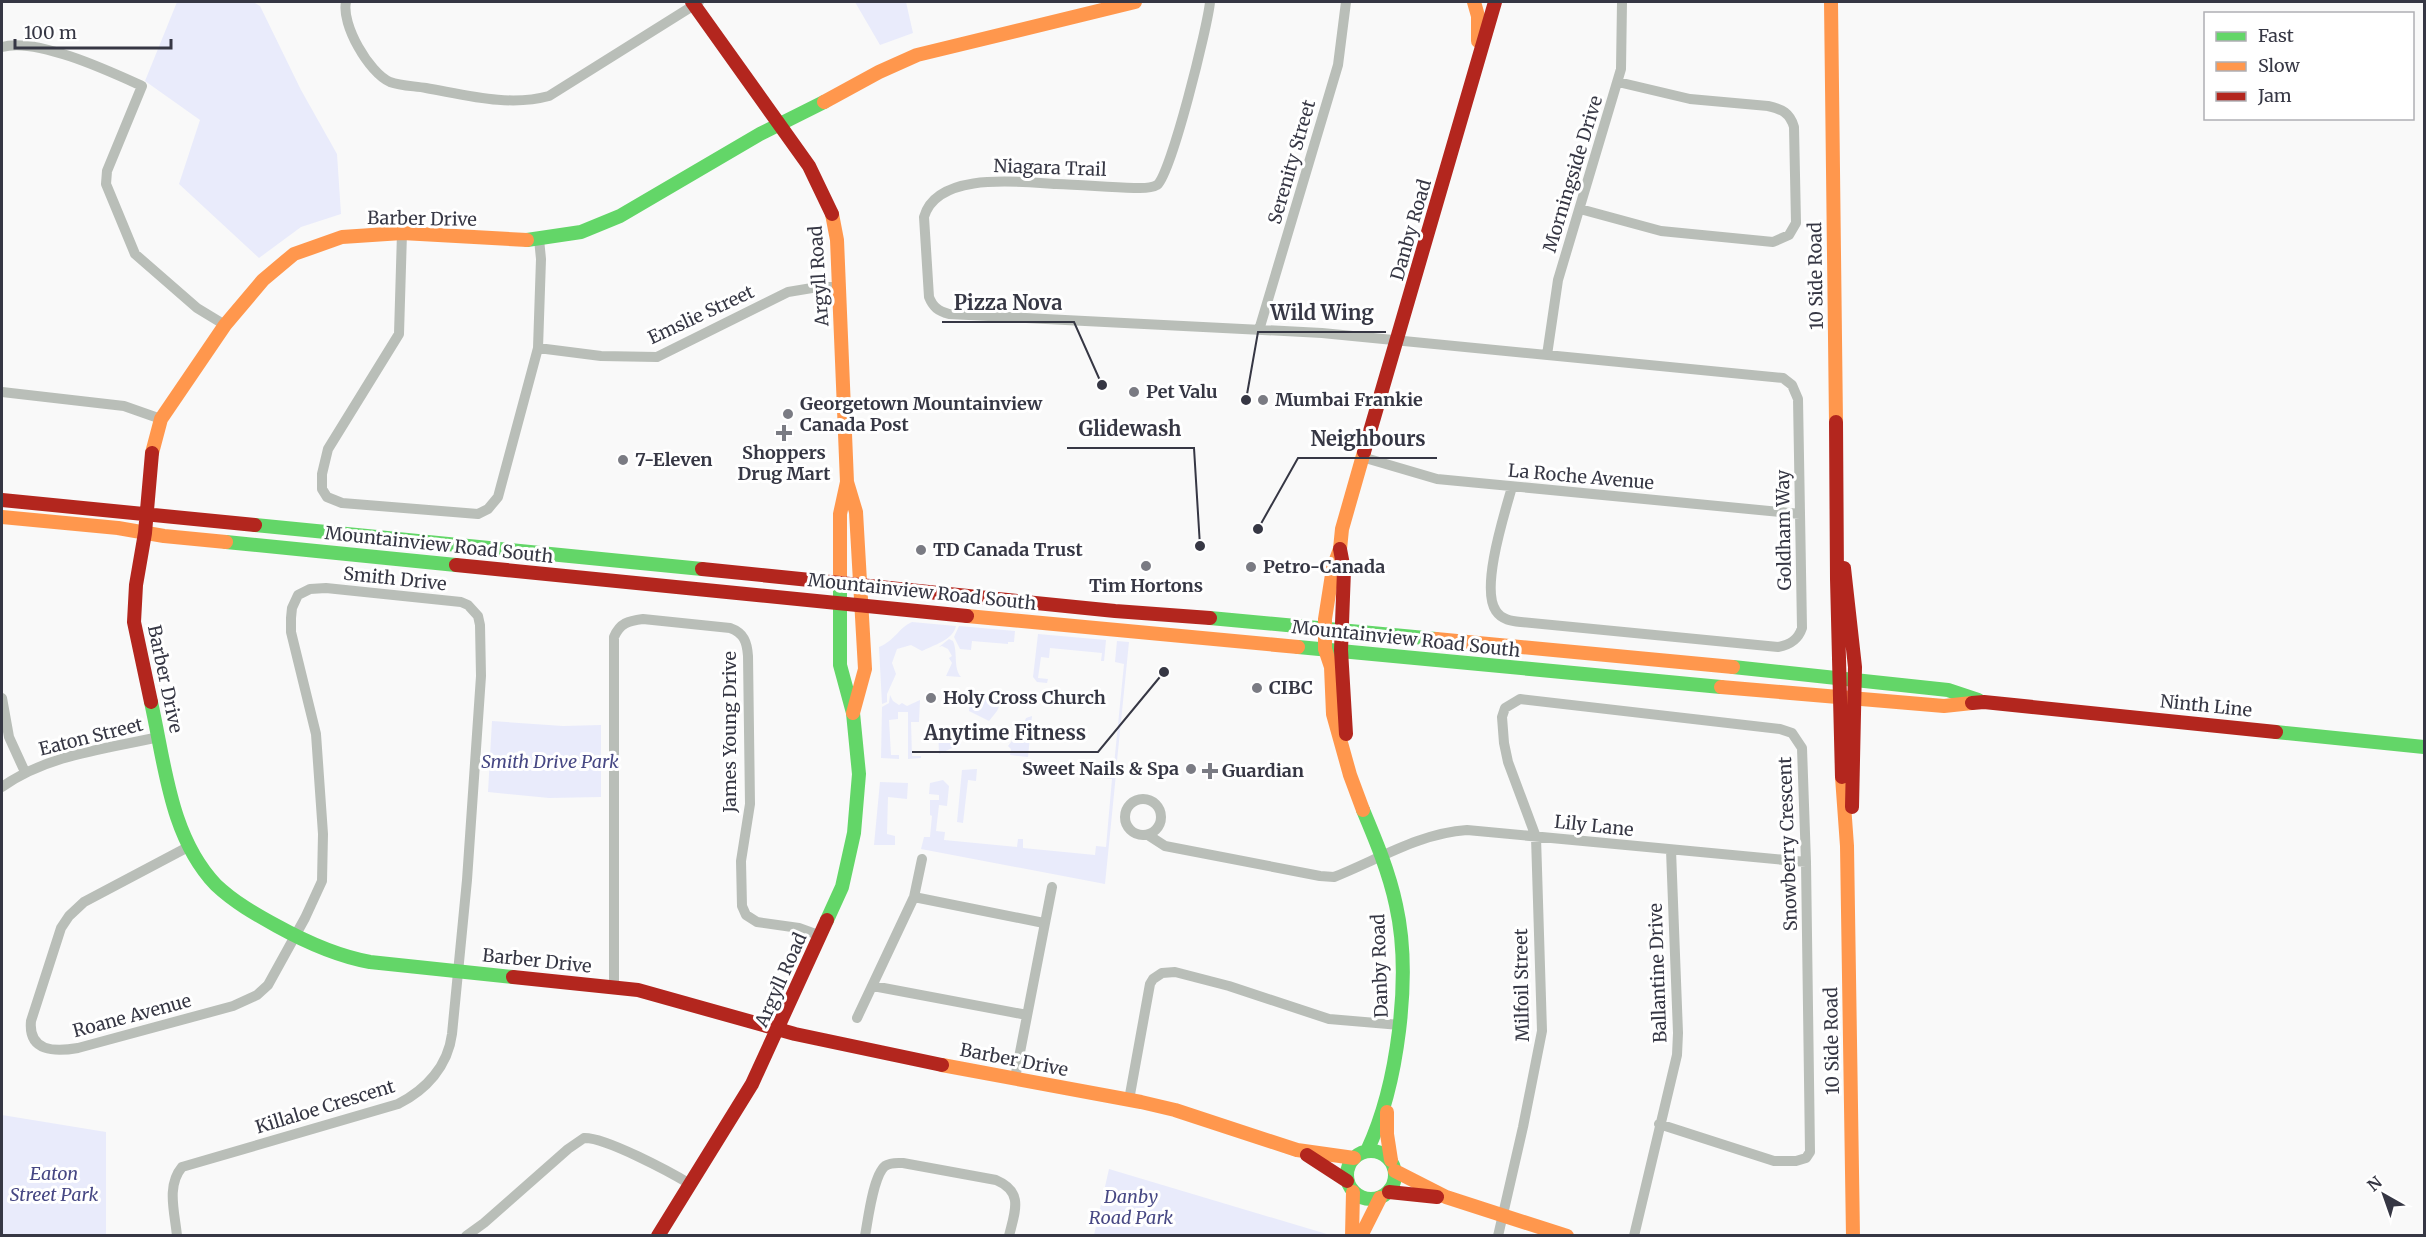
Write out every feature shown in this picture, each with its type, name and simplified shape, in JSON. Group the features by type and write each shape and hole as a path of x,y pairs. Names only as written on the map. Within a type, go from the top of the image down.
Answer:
{"street":[{"path":"346,2 344,9 352,33 369,66 389,82 492,100 537,99 549,96 695,2"},
{"name":"Argyll Road","path":"658,1236 742,1104 821,936 842,887 854,833 859,774 853,713 840,665 840,514 847,482 840,287 833,217 816,178 695,2"},
{"name":"Barber Drive","path":"1135,2 917,55 879,72 760,134 613,219 581,231 539,239 402,233 342,237 294,254 263,280 225,325 161,419 150,461 145,533 139,557 134,622 138,648 174,811 188,847 204,871 228,896 250,911 324,950 354,960 614,987 659,994 778,1029 865,1050 1174,1110 1297,1150 1360,1155"},
{"name":"Niagara Trail","path":"1210,2 1195,73 1167,169 1157,185 1148,188 1134,188 998,181 975,183 947,192 934,200 927,208 924,217 929,297 937,309 949,314 1322,333 1397,340"},
{"name":"Serenity Street","path":"1259,330 1338,65 1346,2"},
{"name":"Danby Road","path":"1474,2 1478,16 1478,59"},
{"name":"Danby Road","path":"1360,1155 1376,1132 1388,1091 1400,1025 1399,927 1394,893 1383,857 1350,775 1333,714 1331,667 1325,649 1325,628 1333,568 1340,549 1342,529 1495,2"},
{"name":"Morningside Drive","path":"1547,355 1558,280 1618,82 1623,54 1622,2"},
{"name":"10 Side Road","path":"1831,2 1837,579 1843,814 1847,846 1852,1236"},
{"path":"2,47 38,46 142,86 106,171 106,184 135,254 197,308 225,325"},
{"path":"1580,209 1661,231 1773,242 1789,234 1796,223 1794,128 1788,113 1768,106 1690,99 1618,82"},
{"path":"402,233 399,334 328,449 322,474 322,489 327,497 342,503 478,514 488,509 498,497 538,348 541,259 539,239"},
{"name":"Emslie Street","path":"538,348 601,356 657,357 788,292 818,287 840,287"},
{"name":"Goldham Way","path":"1397,340 1776,377 1788,381 1795,389 1798,399 1802,628 1794,642 1778,647 1521,622 1502,617 1492,604 1492,571 1512,487"},
{"path":"2,393 124,406 161,419"},
{"name":"La Roche Avenue","path":"1362,457 1437,479 1800,514"},
{"name":"Argyll Road","path":"847,482 856,512 865,669 853,713"},
{"name":"Mountainview Road South","path":"2,500 1115,611 1325,628 1840,677"},
{"name":"Mountainview Road South","path":"2,517 860,605 1840,698"},
{"name":"Danby Road","path":"1340,549 1344,570 1341,650 1350,775"},
{"name":"10 Side Road","path":"1838,550 1846,577 1855,679 1852,814 1847,846"},
{"name":"Smith Drive","path":"296,936 322,881 323,834 316,734 291,632 291,618 295,602 298,596 310,589 326,588 461,602 468,605 478,616 481,676 467,880 458,972"},
{"name":"James Young Drive","path":"614,987 614,637 621,625 631,620 643,619 730,628 742,634 747,644 748,656 750,804 741,861 742,906 746,915 757,922 800,928 821,936"},
{"name":"Ninth Line","path":"1840,677 1948,690 1984,702"},
{"path":"2,698 9,737 25,772"},
{"name":"Ninth Line","path":"1840,698 1944,706 1984,702 2424,747"},
{"name":"Snowberry Crescent","path":"1536,837 1508,762 1501,726 1505,708 1520,699 1780,729 1792,733 1802,748 1810,1152 1806,1158 1774,1161 1659,1124"},
{"name":"Eaton Street","path":"2,788 25,772 69,757 159,737"},
{"name":"Lily Lane","path":"1148,835 1165,846 1320,876 1334,876 1424,839 1456,831 1482,831 1806,862"},
{"name":"Milfoil Street","path":"1498,1236 1542,1031 1536,837"},
{"name":"Roane Avenue","path":"188,847 84,902 69,916 61,928 30,1021 31,1035 39,1045 60,1051 78,1048 247,1001 268,985 296,936"},
{"name":"Ballantine Drive","path":"1634,1236 1677,1055 1671,850"},
{"path":"857,1018 914,897 922,859"},
{"path":"1015,1078 1052,887"},
{"path":"914,897 1044,923"},
{"name":"Killaloe Crescent","path":"177,1236 172,1185 175,1175 182,1167 399,1104 435,1076 448,1056 451,1044 458,972"},
{"path":"1129,1100 1150,984 1162,973 1175,972 1229,986 1329,1019 1400,1025"},
{"path":"873,986 1027,1015"},
{"name":"Danby Road","path":"1388,1091 1387,1134 1393,1166"},
{"path":"466,1236 484,1223 578,1140 584,1138 599,1140 690,1184"},
{"name":"Barber Drive","path":"1297,1150 1350,1186"},
{"path":"1352,1236 1348,1166 1360,1155 1377,1151 1393,1166 1446,1197 1567,1236"},
{"path":"865,1236 878,1178 886,1166 892,1163 996,1180 1007,1185 1015,1195 1016,1206 1010,1236"},
{"path":"1361,1236 1366,1221 1394,1185 1393,1166"},
{"path":"1350,1186 1368,1199 1384,1195 1446,1197"}],"green space":[{"path":"177,2 253,2 260,6 301,90 337,154 341,214 301,227 259,258 179,184 200,120 145,81"},
{"path":"855,2 906,2 913,33 880,45"},
{"path":"912,622 956,626 947,638 922,651 911,645 897,649 892,663 896,674 887,694 887,702 882,704 879,647"},
{"path":"959,626 1015,631 1014,642 1008,642 1008,644 972,641 971,650 960,649 954,637"},
{"path":"1038,634 1106,640 1104,661 1101,661 1102,653 1050,648 1049,658 1041,657 1038,678 1048,679 1047,683 1037,682 1033,677"},
{"path":"949,639 953,641 957,669 961,677 946,676 952,663 949,658 952,656 948,649 939,647"},
{"path":"1117,641 1129,642 1116,771 1105,770 1105,765 1114,765 1124,664 1115,662"},
{"path":"981,692 1005,693 997,711 989,721 969,711 970,698 980,698"},
{"path":"890,695 899,705 902,703 907,706 920,700 919,722 911,722 912,756 921,756 921,758 908,759 908,712 898,712 898,719 889,720 891,755 899,755 899,759 881,758 882,707 889,703"},
{"path":"1032,716 1028,757 1010,755 1011,749 1008,746 1023,726 1026,718"},
{"name":"Smith Drive Park","path":"492,721 563,726 601,725 601,797 549,798 488,792"},
{"path":"938,726 953,726 961,744 939,754"},
{"path":"977,769 976,781 968,780 963,823 957,822 962,770"},
{"path":"1105,773 1116,774 1105,884 921,849 924,837 930,837 932,816 930,815 930,800 939,800 939,795 929,794 930,783 943,780 949,786 947,806 939,805 936,831 945,832 944,840 1017,847 1018,839 1023,839 1023,848 1095,855 1096,846 1106,847 1112,779 1104,778"},
{"path":"880,782 908,783 907,799 888,797 887,834 895,836 895,845 874,845"},
{"name":"Eaton Street Park","path":"2,1115 106,1132 106,1235 2,1235"},
{"name":"Danby Road Park","path":"1109,1169 1330,1235 1094,1235"}],"traffic: fast":[{"path":"527,240 581,232 620,216 760,134 824,102"},
{"path":"255,525 702,569"},
{"path":"226,542 456,565"},
{"path":"827,920 842,887 854,833 859,774 853,713 840,665 840,576"},
{"path":"1210,618 1436,639"},
{"path":"1298,647 1721,687"},
{"path":"1733,667 1948,690 1978,700"},
{"path":"151,702 172,799 188,845 216,885 230,897 288,932 346,956 370,962 513,977"},
{"path":"2276,732 2424,747"},
{"path":"1363,810 1382,857 1393,893 1401,933 1403,964 1402,997 1394,1063 1387,1095 1367,1151"},
{"path":"1366,1151 1376,1151 1391,1161 1395,1175 1394,1184 1385,1195 1376,1199 1366,1199 1351,1189 1347,1180 1347,1170 1357,1155 1366,1151"}],"traffic: slow":[{"path":"824,102 879,72 917,55 1135,2"},
{"path":"1474,2 1478,16 1478,41"},
{"path":"1831,2 1836,422"},
{"path":"832,214 837,240 847,482 840,514 840,576"},
{"path":"152,453 161,419 225,325 263,280 294,254 342,237 402,233 527,240"},
{"path":"1363,810 1350,775 1333,714 1331,667 1325,649 1325,619 1342,529 1364,452"},
{"path":"847,482 856,512 865,669 853,713"},
{"path":"2,517 118,528 164,536 226,542"},
{"path":"967,616 1298,647"},
{"path":"1436,639 1733,667"},
{"path":"1721,687 1944,706 1972,703"},
{"path":"1842,777 1847,846 1853,1236"},
{"path":"942,1065 1141,1102 1175,1110 1297,1150 1354,1158"},
{"path":"1387,1112 1387,1134 1391,1160"},
{"path":"1395,1171 1446,1197 1567,1236"},
{"path":"1352,1236 1353,1192"},
{"path":"1361,1236 1380,1198"}],"traffic: jam":[{"path":"692,2 809,166 832,214"},
{"path":"1364,452 1495,2"},
{"path":"1836,422 1842,777"},
{"path":"151,702 134,622 136,585 145,533 152,453"},
{"path":"2,500 255,525"},
{"path":"1340,549 1344,570 1341,650 1346,734"},
{"path":"456,565 967,616"},
{"path":"1844,568 1855,667 1852,807"},
{"path":"702,569 1115,611 1210,618"},
{"path":"1972,703 1984,702 2276,732"},
{"path":"658,1236 752,1084 827,920"},
{"path":"513,977 638,990 795,1034 942,1065"},
{"path":"1307,1155 1347,1181"},
{"path":"1389,1192 1437,1197"}],"place":[{"name":"Pizza Nova","path":"1102,385"},
{"name":"Pet Valu","path":"1134,392"},
{"name":"Wild Wing","path":"1246,400"},
{"name":"Mumbai Frankie","path":"1263,400"},
{"name":"Georgetown Mountainview Canada Post","path":"788,414"},
{"name":"Shoppers Drug Mart","path":"784,433"},
{"name":"7-Eleven","path":"623,460"},
{"name":"Neighbours","path":"1258,529"},
{"name":"Glidewash","path":"1200,546"},
{"name":"TD Canada Trust","path":"921,550"},
{"name":"Tim Hortons","path":"1146,566"},
{"name":"Petro-Canada","path":"1251,567"},
{"name":"Anytime Fitness","path":"1164,672"},
{"name":"CIBC","path":"1257,688"},
{"name":"Holy Cross Church","path":"931,698"},
{"name":"Sweet Nails & Spa","path":"1191,769"},
{"name":"Guardian","path":"1210,771"}]}
